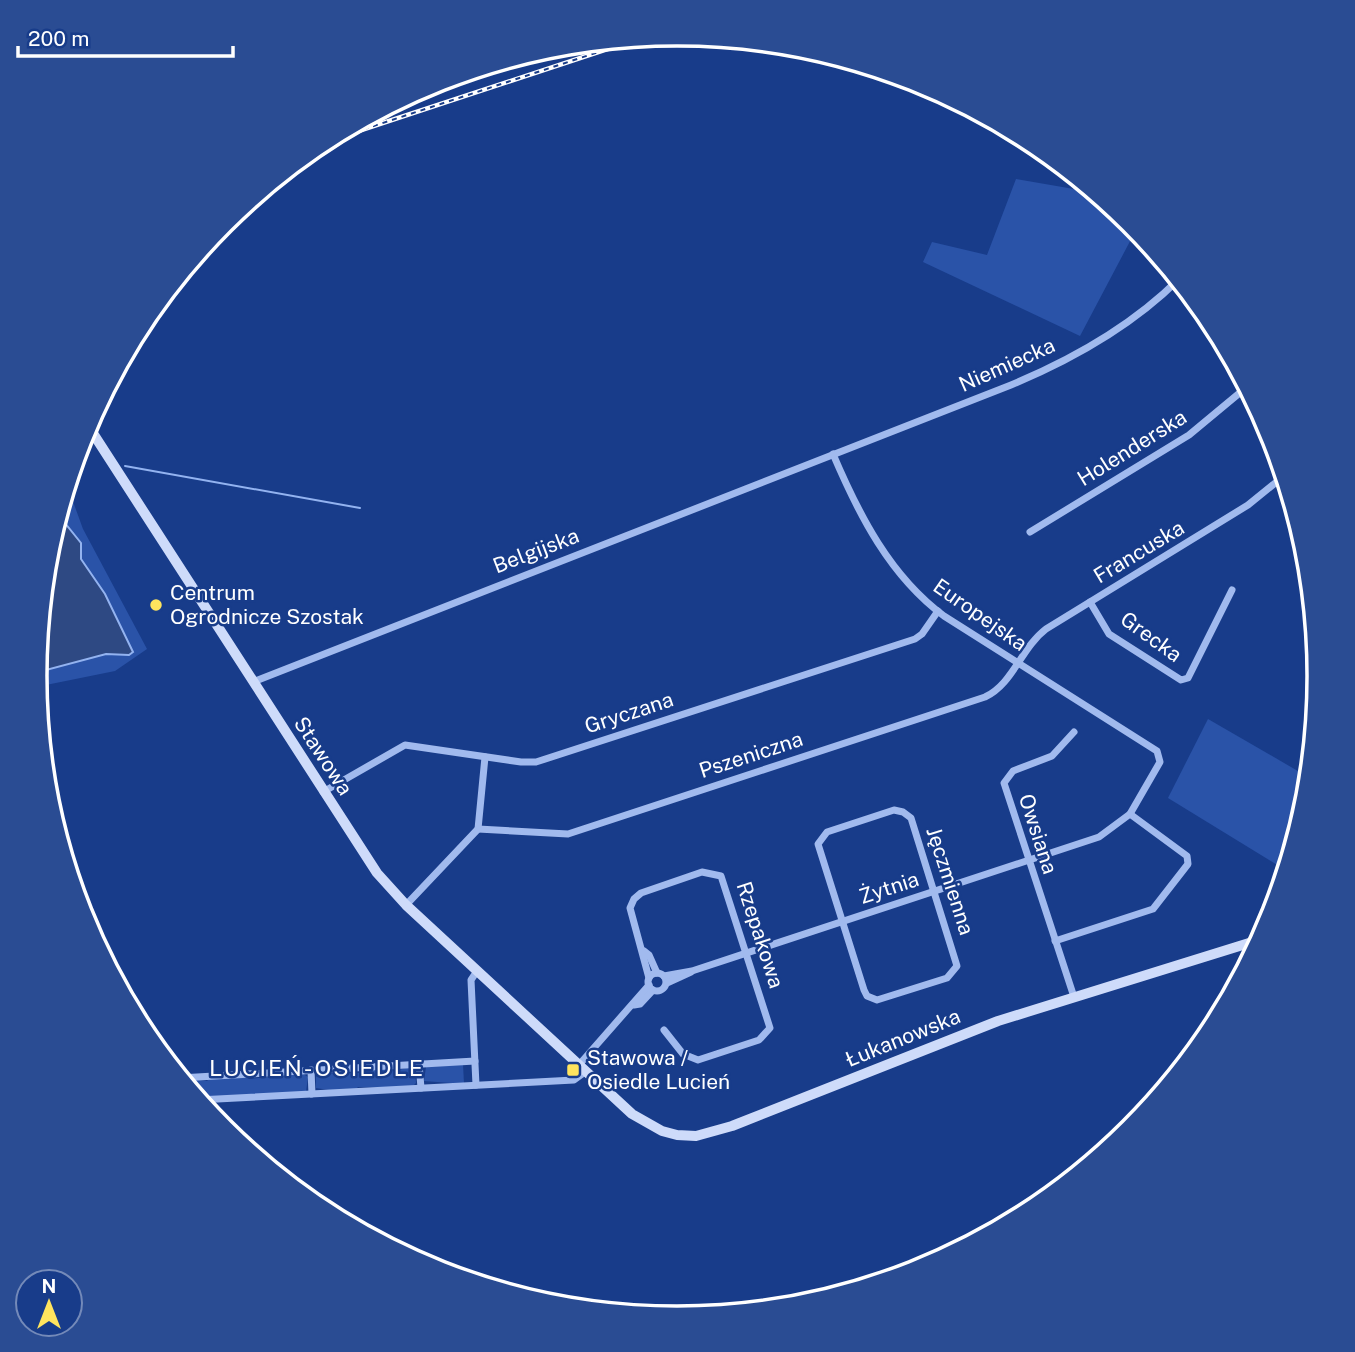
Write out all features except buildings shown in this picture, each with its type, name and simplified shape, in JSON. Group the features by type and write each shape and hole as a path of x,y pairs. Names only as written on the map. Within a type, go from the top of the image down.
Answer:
{"street":[{"name":"Niemiecka","path":"833,454 1038,374 1140,313 1172,285"},
{"name":"Holenderska","path":"1030,532 1189,435 1240,392"},
{"name":"Stawowa","path":"95,436 367,860 406,905 582,1069"},
{"name":"Europejska","path":"833,454 867,528 902,575 938,611 1159,754"},
{"name":"Belgijska","path":"253,682 833,454"},
{"name":"Francuska","path":"1016,662 1040,634 1248,505 1277,481"},
{"name":"Grecka","path":"1090,602 1109,634 1181,680 1188,678 1232,590"},
{"name":"Gryczana","path":"323,792 401,746 536,762 915,639 926,630 938,611"},
{"name":"Pszeniczna","path":"478,829 568,834 985,697 1001,688 1016,662"},
{"name":"Owsiana","path":"1074,732 1052,756 1013,771 1006,779 1005,790 1074,997"},
{"name":"Żytnia","path":"663,977 692,971 1099,837 1130,814 1160,762 1159,754"},
{"path":"406,905 478,829 485,757"},
{"name":"Jęczmienna","path":"894,810 906,813 911,818 935,892 957,960 956,970 947,978 882,999 871,998 864,990 818,851 819,839 827,832 894,810"},
{"path":"1055,941 1153,909 1186,867 1187,856 1130,814"},
{"name":"Rzepakowa","path":"663,977 644,951 630,908 634,899 641,893 707,872 717,873 724,879 770,1028 764,1037 698,1060 683,1054 664,1030"},
{"name":"Łukanowska","path":"582,1069 646,1123 670,1133 696,1136 732,1126 991,1024 1248,943"},
{"name":"Rzepakowa","path":"644,951 642,957 650,984"},
{"path":"476,1085 471,980 477,971"},
{"path":"650,984 662,990 663,977"},
{"path":"210,1099 574,1080 634,1005 635,999 650,984 663,977"},
{"path":"191,1077 475,1061"},
{"path":"419,1064 421,1088"},
{"path":"311,1070 312,1094"}],"shaded area":[{"path":"1016,179 1078,190 1131,239 1080,336 923,262 932,242 987,255"},
{"path":"72,499 83,529 147,649 115,671 47,685 47,670 106,654 129,655 133,651 105,594 81,559 81,543 66,523"},
{"path":"66,524 81,543 81,559 105,594 133,652 129,655 106,654 47,670 52,594"},
{"path":"1208,719 1301,773 1279,866 1168,798"},
{"path":"463,1064 464,1084 424,1081 426,1067"},
{"path":"410,1067 415,1071 416,1083 412,1087 358,1087 355,1090 335,1091 316,1088 316,1077 320,1072 362,1073 364,1070 391,1068 394,1071"},
{"path":"302,1073 308,1077 306,1092 208,1097 192,1079 207,1081 210,1078 245,1076 249,1079"}],"waterway":[{"path":"125,466 360,508"}],"railway":[{"path":"363,130 604,50"}],"place":[{"name":"Centrum Ogrodnicze Szostak","path":"156,605"},
{"name":"Stawowa / Osiedle Lucień","path":"573,1070"}],"district":[{"name":"LUCIEŃ-OSIEDLE","path":"317,1068"}]}
